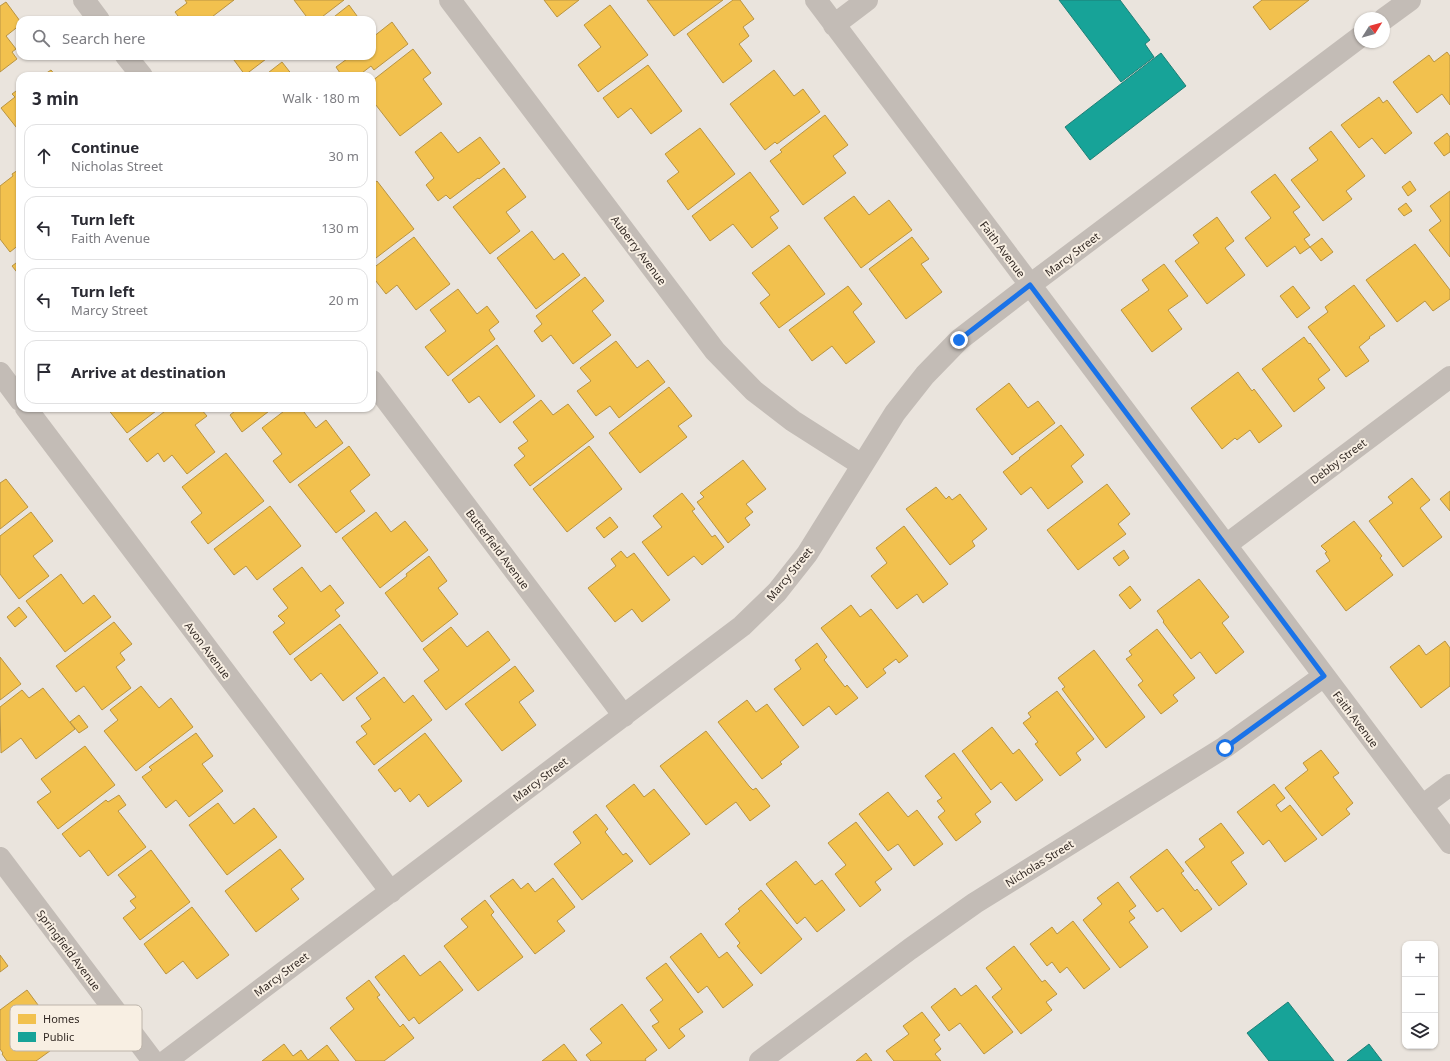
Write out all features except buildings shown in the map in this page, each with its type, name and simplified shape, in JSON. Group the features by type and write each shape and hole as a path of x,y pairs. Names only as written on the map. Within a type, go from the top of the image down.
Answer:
{"street":[{"path":"84,0 96,16"},
{"name":"Auberry Avenue","path":"450,0 716,351 754,391 793,421 862,465"},
{"name":"Faith Avenue","path":"816,0 1450,843"},
{"path":"834,25 867,0"},
{"path":"1390,15 1410,0"},
{"name":"Marcy Street","path":"166,1061 742,626 777,592 807,554 895,413 925,375 959,340 1354,42"},
{"path":"129,60 139,72"},
{"path":"0,374 16,395"},
{"name":"Debby Street","path":"1226,546 1450,377"},
{"name":"Butterfield Avenue","path":"376,387 624,716"},
{"name":"Avon Avenue","path":"29,412 391,892"},
{"name":"Nicholas Street","path":"760,1061 910,949 975,903 1225,748 1324,676"},
{"path":"1422,806 1450,785"},
{"name":"Springfield Avenue","path":"0,858 111,1005"},
{"name":"Springfield Avenue","path":"142,1046 153,1061"}],"route":[{"path":"959,340 1030,285 1324,676 1225,748"}]}
